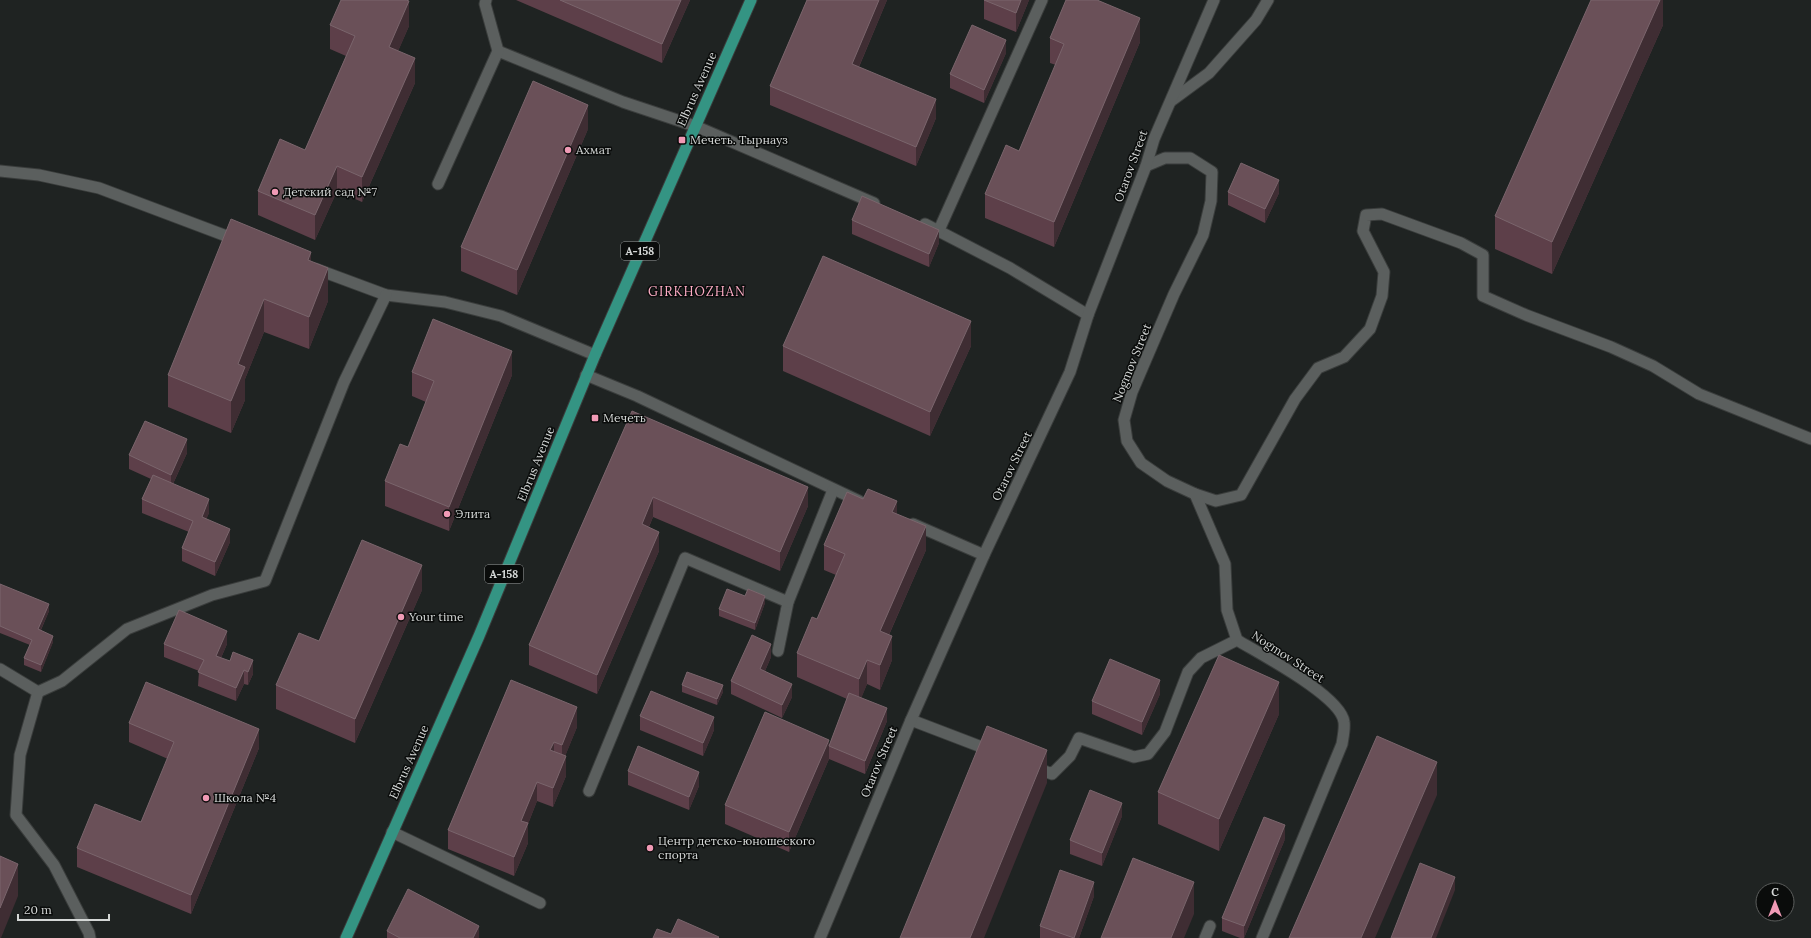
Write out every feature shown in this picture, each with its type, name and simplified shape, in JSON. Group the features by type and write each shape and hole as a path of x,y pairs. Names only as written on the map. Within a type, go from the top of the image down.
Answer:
{"main road":[{"name":"Elbrus Avenue","path":"346,938 479,636 594,355 751,0"}],"street":[{"path":"438,184 498,52 485,4 486,0"},
{"path":"939,230 1042,0"},
{"name":"Otarov Street","path":"820,938 911,720 984,554 1070,372 1088,315 1146,166 1154,139 1214,0"},
{"path":"1171,101 1209,73 1256,20 1268,0"},
{"path":"498,52 623,102 695,126 882,206"},
{"name":"Nogmov Street","path":"1146,166 1165,158 1190,158 1212,172 1211,201 1203,235 1174,294 1132,392 1124,420 1127,441 1141,463 1167,481 1195,494 1225,564 1227,610 1237,640 1308,683 1333,702 1344,722 1342,744 1262,938"},
{"path":"0,171 39,175 99,188 247,244"},
{"path":"1195,494 1216,501 1241,496 1295,399 1318,368 1344,357 1370,330 1382,296 1384,272 1364,231 1366,215 1382,214 1461,243 1483,255 1483,296 1526,315 1611,347 1653,366 1699,394 1811,439"},
{"path":"918,221 939,230 1010,268 1088,315"},
{"path":"304,264 386,295 445,302 501,316 594,355"},
{"path":"90,938 89,933 54,865 16,815 20,755 38,692 62,681 126,629 212,595 265,581 344,382 386,295"},
{"path":"586,375 637,396 833,490 869,505"},
{"path":"778,651 788,602 833,490"},
{"path":"905,521 984,554"},
{"path":"589,791 685,558 788,602"},
{"path":"1022,763 1052,774 1070,756 1079,738 1134,757 1148,754 1165,732 1188,672 1201,658 1237,640"},
{"path":"0,669 38,692"},
{"path":"911,720 1000,754"},
{"path":"392,832 540,903"},
{"path":"1205,938 1210,926"}],"building":[{"path":"341,0 409,1 389,47 415,58 362,177 337,166 315,215 258,191 280,139 305,150 355,36 330,25"},
{"path":"560,0 681,0 662,44"},
{"path":"807,0 879,0 852,64 936,99 916,147 770,86"},
{"path":"984,0 1021,0 1016,13"},
{"path":"1066,0 1097,0 1140,18 1054,222 985,194 1006,145 1019,151 1064,44 1050,38"},
{"path":"1591,0 1660,0 1552,242 1495,216"},
{"path":"972,25 1006,40 984,90 950,74"},
{"path":"533,81 588,105 517,270 461,247"},
{"path":"1241,163 1279,180 1265,209 1228,192"},
{"path":"862,196 939,230 929,254 852,220"},
{"path":"231,219 311,252 308,260 328,268 309,317 264,299 238,364 245,367 231,401 168,375"},
{"path":"823,256 971,321 930,412 783,346"},
{"path":"433,319 512,351 449,507 385,481 400,444 408,447 434,381 412,372"},
{"path":"632,411 808,487 780,552 653,497 642,524 659,532 597,675 529,645"},
{"path":"145,421 187,439 171,475 129,455"},
{"path":"153,475 209,499 202,517 230,529 215,562 182,548 193,521 142,499"},
{"path":"868,489 897,501 892,512 926,526 880,631 892,636 880,665 867,660 859,679 797,653 812,617 817,619 845,554 824,545 847,492 863,499"},
{"path":"362,540 422,565 355,719 276,685 299,633 319,641"},
{"path":"0,584 49,604 38,629 53,636 41,665 24,658 32,640 0,626"},
{"path":"727,589 745,596 748,589 765,596 755,623 719,609"},
{"path":"179,610 227,631 216,656 230,661 233,652 253,660 248,672 244,670 236,688 198,672 204,660 164,644"},
{"path":"752,635 771,644 760,669 792,684 782,705 731,681"},
{"path":"1219,655 1279,682 1219,819 1158,792"},
{"path":"1110,659 1160,680 1142,722 1092,701"},
{"path":"687,672 723,685 717,699 682,685"},
{"path":"511,680 577,707 562,745 554,742 550,750 566,756 553,788 537,782 521,821 528,823 514,857 448,830"},
{"path":"146,682 259,729 191,895 77,848 95,804 141,822 174,742 129,723"},
{"path":"651,691 714,717 703,743 640,716"},
{"path":"849,693 887,708 865,761 829,746"},
{"path":"765,712 829,740 789,832 725,805"},
{"path":"987,726 1047,750 970,938 900,938"},
{"path":"1377,736 1437,762 1361,938 1289,938"},
{"path":"638,746 699,772 689,797 628,771"},
{"path":"1090,790 1122,803 1102,853 1070,840"},
{"path":"1264,817 1285,825 1244,926 1222,918"},
{"path":"0,856 18,864 0,908"},
{"path":"1133,858 1194,882 1171,938 1101,938"},
{"path":"1420,863 1455,877 1431,938 1391,938"},
{"path":"1060,870 1094,882 1074,938 1040,926"},
{"path":"408,889 479,926 473,938 400,938 387,931"},
{"path":"678,919 719,937 653,938 657,929 671,934"}],"place":[{"name":"Мечеть. Тырнауз","path":"682,140"},
{"name":"Ахмат","path":"568,150"},
{"name":"Детский сад №7","path":"275,192"},
{"name":"Мечеть","path":"595,418"},
{"name":"Элита","path":"447,514"},
{"name":"Your time","path":"401,617"},
{"name":"Школа №4","path":"206,798"},
{"name":"Центр детско-юношеского спорта","path":"650,848"}],"district":[{"name":"GIRKHOZHAN","path":"697,291"}]}
